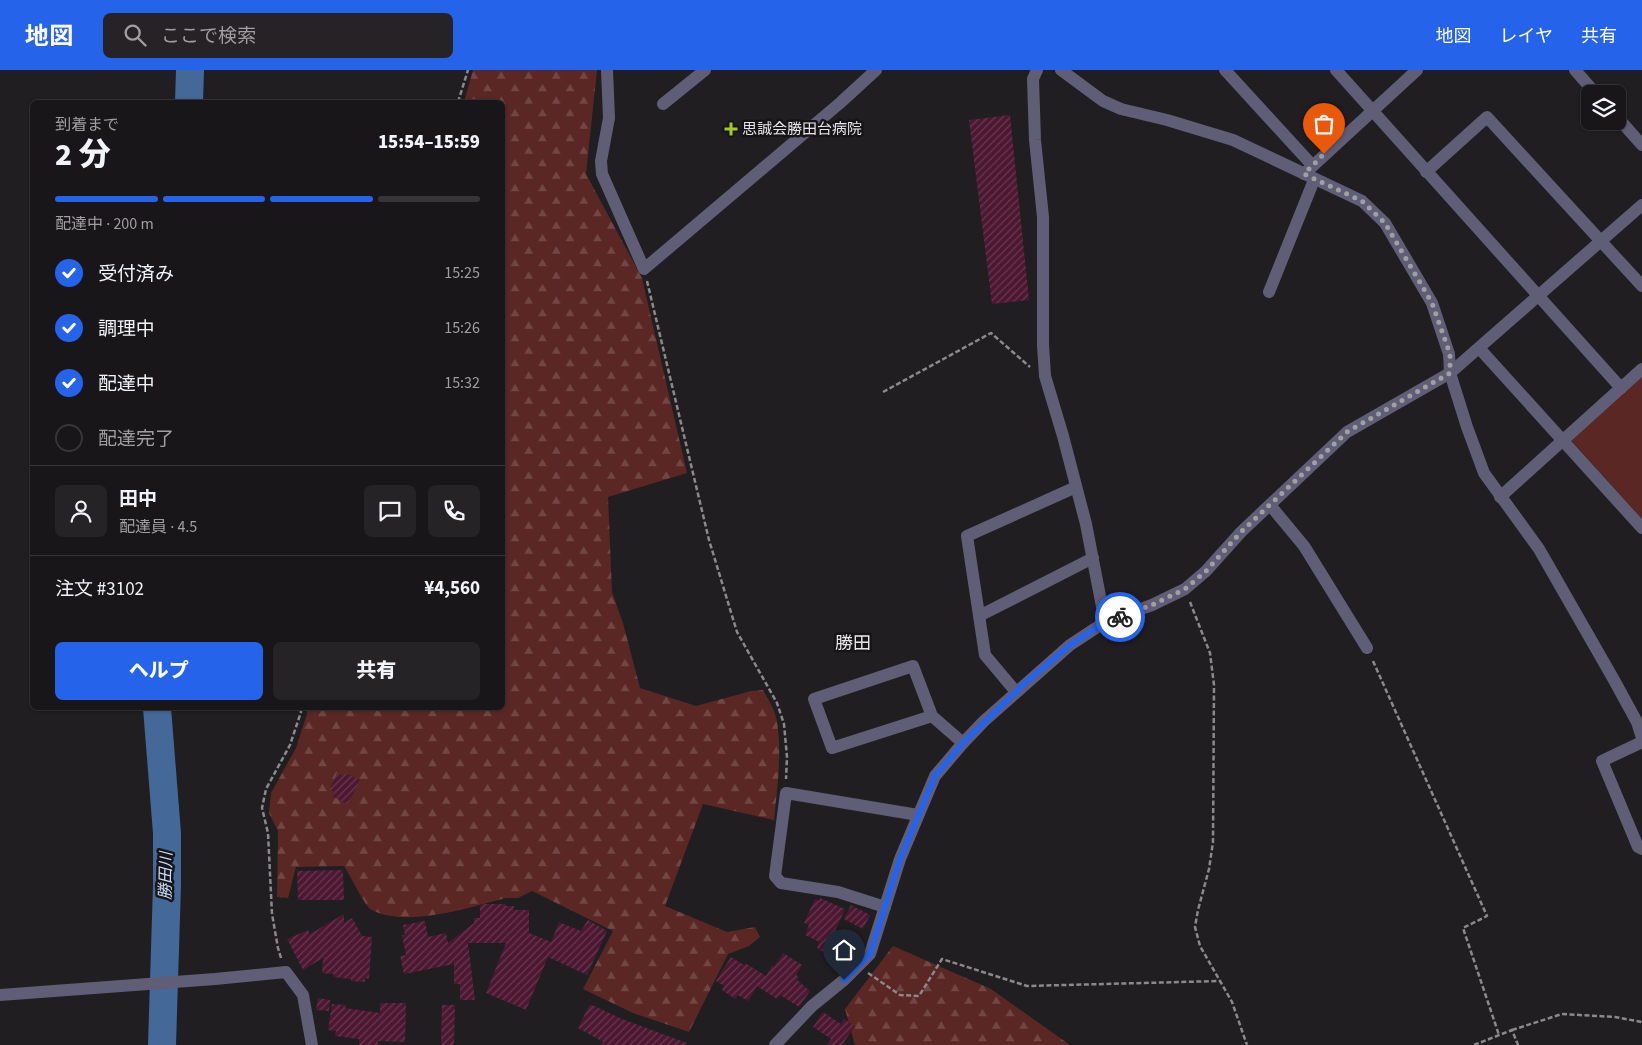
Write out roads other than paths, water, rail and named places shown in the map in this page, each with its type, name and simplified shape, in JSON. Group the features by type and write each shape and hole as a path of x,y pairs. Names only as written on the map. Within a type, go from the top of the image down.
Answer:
{"street":[{"path":"608,70 609,118 601,161 602,174 644,269 840,103 876,70"},
{"path":"663,104 706,70"},
{"path":"1037,70 1033,79 1034,140 1043,217 1043,345 1045,376 1086,524 1105,622"},
{"path":"1061,70 1103,101 1121,109 1167,120 1233,140 1310,173 1362,201 1385,223 1432,303 1450,354 1450,373 1466,427 1484,473 1539,549 1637,722 1642,738"},
{"path":"1225,70 1310,173"},
{"path":"1336,70 1621,388"},
{"path":"1269,292 1310,173 1372,111 1417,70"},
{"path":"1575,70 1588,85"},
{"path":"1426,172 1487,117 1642,286"},
{"path":"1626,127 1642,145"},
{"path":"775,1045 812,1006 859,967 870,954 900,859 935,776 963,743 1016,692 1070,645 1105,622 1152,605 1185,589 1206,571 1241,532 1347,432 1450,373 1642,205"},
{"path":"1479,348 1642,528"},
{"path":"1500,497 1642,369"},
{"path":"1016,692 985,655 967,536 1076,487"},
{"path":"1270,505 1304,546 1367,648"},
{"path":"979,616 1093,558"},
{"path":"932,716 832,748 814,698 913,666 932,716 963,743"},
{"path":"1642,742 1602,761 1638,847 1642,849"},
{"path":"885,907 838,892 781,883 775,876 786,793 918,815"},
{"path":"0,995 286,972 303,995 312,1045"}],"waterway":[{"name":"勝田川","path":"189,100 190,70"},
{"name":"勝田川","path":"157,710 167,833 162,1045"}],"place":[{"name":"思誠会勝田台病院","path":"731,129"}],"district":[{"name":"勝田","path":"853,643"}]}
